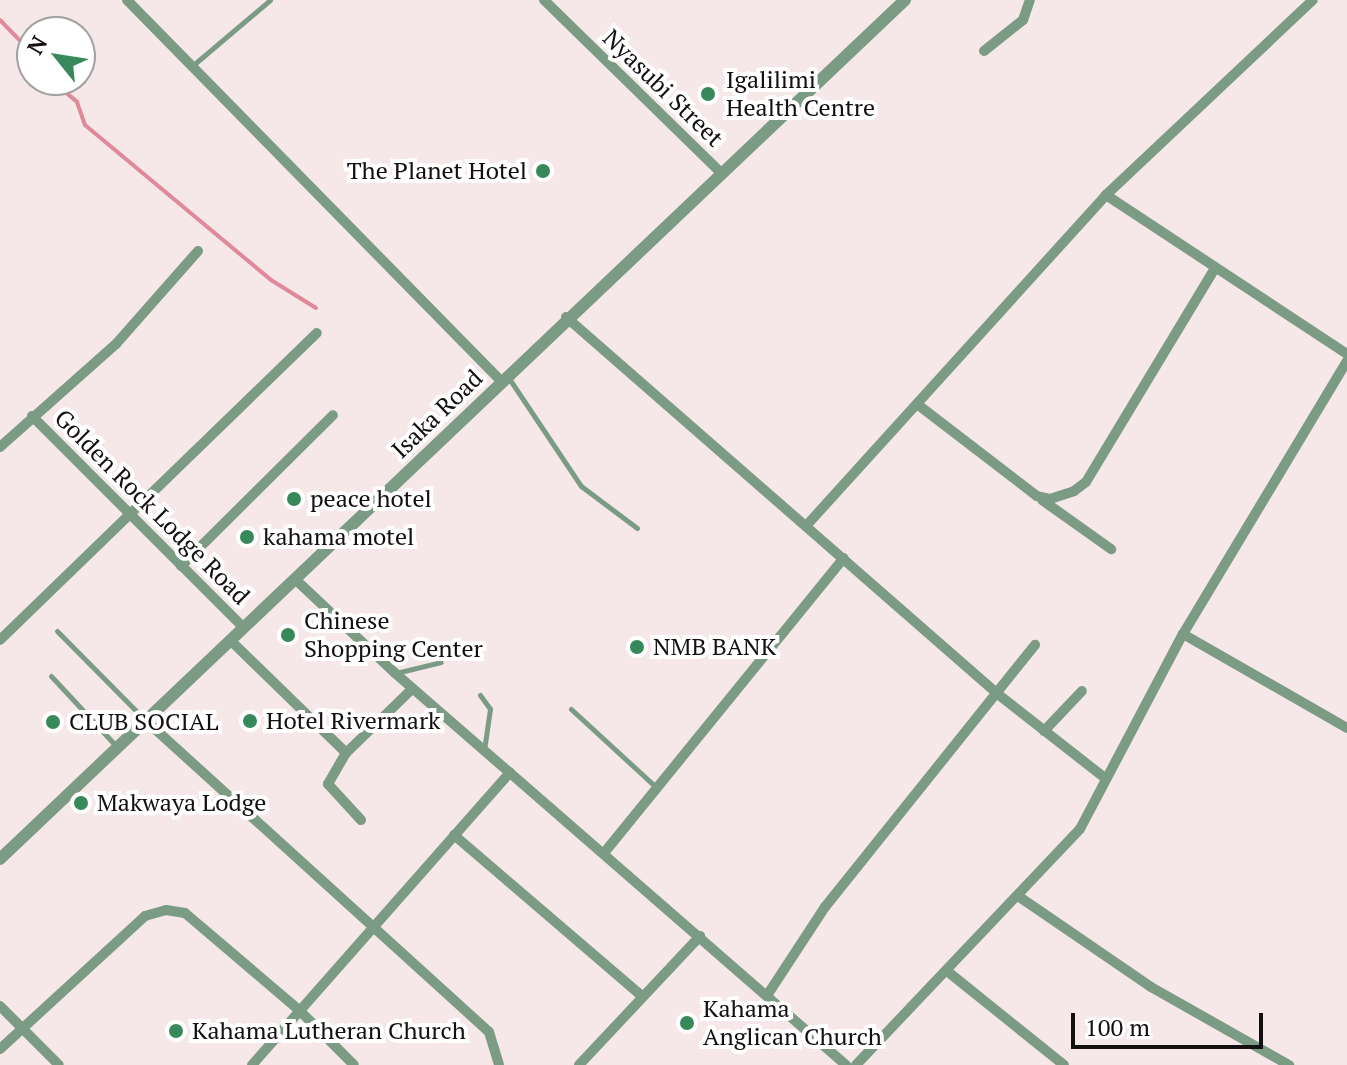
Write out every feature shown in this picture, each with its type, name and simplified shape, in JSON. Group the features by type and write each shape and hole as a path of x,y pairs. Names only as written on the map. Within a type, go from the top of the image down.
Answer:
{"street":[{"path":"127,0 505,379"},
{"name":"Nyasubi Street","path":"544,0 720,172"},
{"name":"Isaka Road","path":"0,859 296,580 566,317 905,0"},
{"path":"984,51 1023,20 1030,0"},
{"path":"806,526 1106,195 1313,0"},
{"path":"1106,195 1214,270 1347,354"},
{"path":"3,439 116,344 198,251"},
{"path":"1037,496 1061,497 1086,482 1214,270"},
{"path":"566,317 999,695 1106,779"},
{"path":"0,640 317,333"},
{"path":"856,1065 1080,829 1183,634 1347,361"},
{"path":"917,404 1111,549"},
{"path":"181,566 333,415"},
{"name":"Golden Rock Lodge Road","path":"32,416 243,627"},
{"path":"604,853 844,558"},
{"path":"296,580 412,689 768,994 846,1065"},
{"path":"1183,634 1347,728"},
{"path":"230,640 346,753"},
{"path":"768,994 825,907 999,695 1035,645"},
{"path":"361,820 328,784 346,753 412,689"},
{"path":"1044,731 1082,691"},
{"path":"145,720 489,1032 499,1065"},
{"path":"252,1065 372,925 510,772"},
{"path":"454,835 642,996"},
{"path":"1018,896 1151,987 1289,1065"},
{"path":"0,1049 145,916 166,910 185,913 300,1011 354,1065"},
{"path":"579,1065 700,936"},
{"path":"947,971 1064,1065"},
{"path":"0,1006 59,1065"}],"lane":[{"path":"191,67 270,0"},
{"path":"505,379 581,486 637,528"},
{"path":"57,631 145,720"},
{"path":"395,673 441,662"},
{"path":"51,676 117,747"},
{"path":"480,695 490,709 484,750"},
{"path":"571,709 658,789"}],"waterway":[{"path":"0,20 16,37"},
{"path":"70,96 77,102 85,125 271,280 316,308"}],"place":[{"name":"Igalilimi Health Centre","path":"708,94"},
{"name":"The Planet Hotel","path":"543,171"},
{"name":"peace hotel","path":"294,499"},
{"name":"kahama motel","path":"247,537"},
{"name":"Chinese Shopping Center","path":"288,635"},
{"name":"NMB BANK","path":"637,647"},
{"name":"Hotel Rivermark","path":"250,721"},
{"name":"CLUB SOCIAL","path":"53,722"},
{"name":"Makwaya Lodge","path":"81,803"},
{"name":"Kahama Anglican Church","path":"687,1023"},
{"name":"Kahama Lutheran Church","path":"176,1031"}]}
